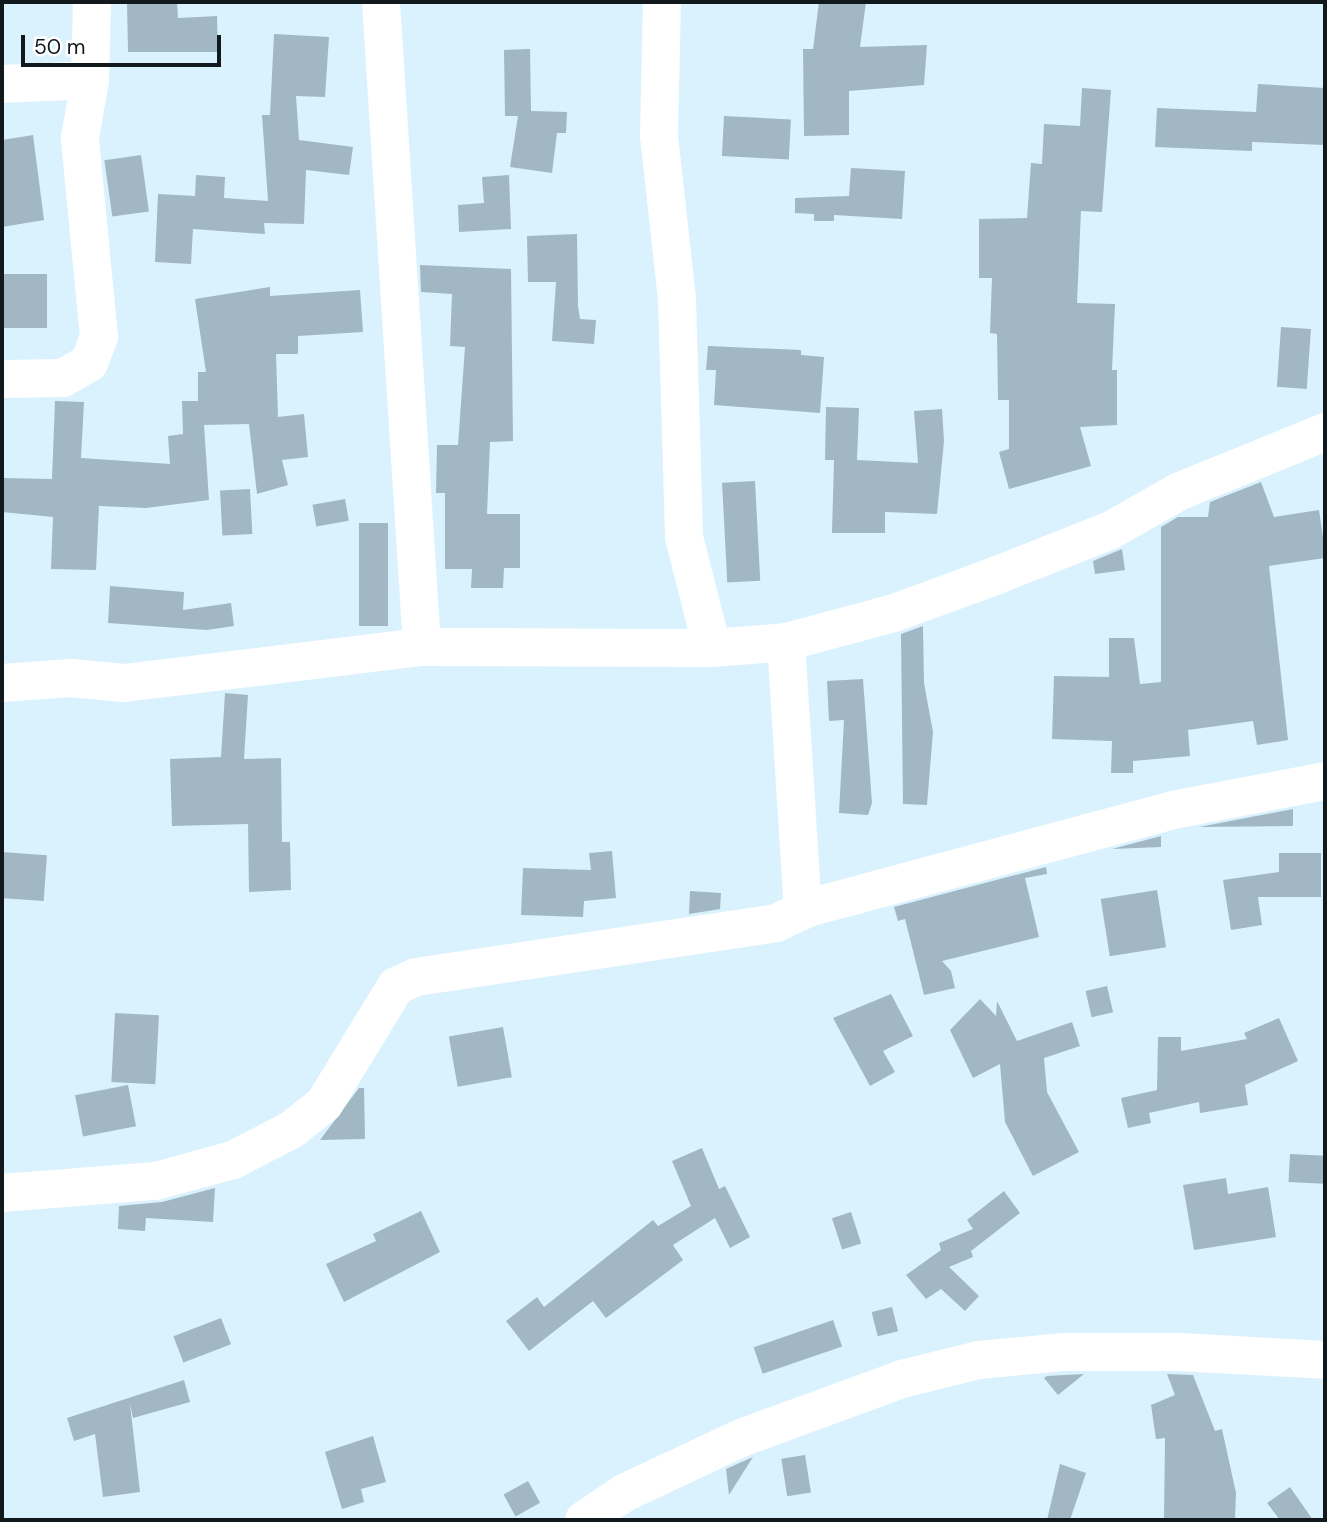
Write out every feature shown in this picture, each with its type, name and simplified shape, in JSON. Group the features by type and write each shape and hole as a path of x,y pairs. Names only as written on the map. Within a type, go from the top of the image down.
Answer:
{"street":[{"path":"2,379 63,377 89,363 99,337 80,138 90,80 92,2"},
{"path":"381,2 422,647"},
{"path":"662,2 659,136 677,299 684,537 712,648"},
{"path":"2,84 90,80"},
{"path":"2,683 71,678 124,683 422,647 712,648 786,642 894,613 995,576 1111,530 1180,492 1325,432"},
{"path":"786,642 802,897 807,908"},
{"path":"2,1193 156,1181 233,1160 291,1130 324,1104 396,986 416,977 776,923 807,908 1173,810 1325,781"},
{"path":"584,1520 624,1493 741,1438 902,1379 979,1360 1064,1352 1179,1352 1325,1360"}],"building":[{"path":"127,2 177,2 178,18 217,16 218,52 128,52"},
{"path":"819,2 866,2 860,47 927,45 924,85 849,91 849,135 804,136 803,49 813,49"},
{"path":"274,34 329,37 325,97 296,96 299,140 353,147 349,175 306,170 304,224 264,223 265,234 193,229 191,264 155,262 158,194 195,196 196,175 225,177 224,198 268,201 262,115 270,115"},
{"path":"530,49 531,111 567,112 566,133 557,133 552,173 510,167 518,116 505,116 504,50"},
{"path":"1258,84 1325,88 1325,145 1252,142 1252,151 1155,147 1157,108 1256,112"},
{"path":"1082,88 1111,90 1102,212 1081,211 1077,303 1115,304 1112,370 1117,370 1117,425 1080,427 1091,466 1009,489 999,452 1009,449 1009,400 998,400 997,334 990,333 992,278 979,278 979,219 1027,218 1031,163 1042,164 1044,124 1080,126"},
{"path":"724,116 791,120 789,159 722,156"},
{"path":"33,135 44,220 2,227 2,140"},
{"path":"141,155 149,211 112,217 104,160"},
{"path":"851,168 905,171 902,219 834,215 834,221 814,221 814,214 795,213 795,198 849,196"},
{"path":"509,175 511,229 459,232 458,205 484,203 482,177"},
{"path":"577,234 580,319 596,320 594,344 552,341 556,282 528,282 527,236"},
{"path":"420,265 511,269 513,441 490,442 487,514 520,514 520,568 504,568 503,588 471,588 472,569 445,569 445,493 436,493 437,445 458,445 465,347 450,346 452,294 421,292"},
{"path":"2,274 47,274 47,328 2,328"},
{"path":"270,287 270,296 360,290 363,332 298,336 298,354 276,354 278,417 304,414 308,457 282,460 288,485 257,494 249,424 204,425 209,500 146,508 99,506 96,570 51,569 53,517 2,512 2,478 52,479 55,401 84,402 81,458 170,464 168,436 183,434 182,401 198,401 198,372 206,372 195,299"},
{"path":"1281,327 1311,329 1307,389 1277,387"},
{"path":"708,346 801,350 801,355 824,357 820,413 714,405 716,370 706,370"},
{"path":"826,407 859,408 857,460 918,463 914,411 942,409 944,441 937,514 885,512 885,533 832,533 834,460 825,460"},
{"path":"755,481 760,581 727,583 722,483"},
{"path":"1261,482 1274,517 1319,510 1325,551 1325,558 1269,566 1288,740 1257,745 1253,721 1188,730 1190,756 1133,761 1133,773 1111,773 1112,741 1052,739 1054,676 1109,677 1109,638 1134,638 1140,684 1161,682 1161,527 1178,517 1208,517 1210,502"},
{"path":"250,489 252,534 222,536 220,491"},
{"path":"345,499 349,521 316,526 313,505"},
{"path":"359,523 388,523 388,626 359,626"},
{"path":"1122,549 1125,570 1095,574 1093,561"},
{"path":"110,586 184,592 183,610 231,603 234,626 207,630 108,623"},
{"path":"923,626 924,683 933,732 927,805 903,804 901,634"},
{"path":"863,679 872,803 868,815 839,813 844,720 829,721 827,681"},
{"path":"225,693 248,695 244,759 281,758 282,842 290,842 291,890 249,892 248,824 172,826 170,759 221,757"},
{"path":"1293,809 1293,826 1199,827"},
{"path":"1161,836 1161,847 1112,849"},
{"path":"612,851 616,898 584,901 583,917 521,915 523,868 591,870 589,853"},
{"path":"2,852 47,855 44,901 2,898"},
{"path":"1279,853 1321,853 1321,897 1258,897 1262,925 1231,930 1223,880 1279,872"},
{"path":"1046,867 1047,874 1025,878 1039,937 942,961 951,971 955,988 924,995 905,919 898,921 894,907"},
{"path":"1157,890 1166,947 1110,956 1101,899"},
{"path":"690,891 721,893 720,909 689,914"},
{"path":"1107,986 1113,1012 1092,1017 1086,991"},
{"path":"891,994 913,1036 883,1051 895,1072 870,1086 833,1018"},
{"path":"980,999 996,1016 997,1001 1017,1041 1072,1022 1080,1046 1044,1058 1047,1092 1079,1152 1033,1176 1005,1122 1000,1064 973,1078 950,1030"},
{"path":"115,1013 159,1015 155,1084 111,1082"},
{"path":"1279,1018 1298,1061 1245,1085 1248,1105 1200,1113 1199,1102 1149,1113 1151,1123 1128,1128 1121,1098 1157,1090 1158,1037 1181,1037 1181,1051 1247,1039 1244,1033"},
{"path":"503,1027 512,1077 458,1087 449,1037"},
{"path":"128,1085 136,1126 83,1137 75,1095"},
{"path":"359,1088 364,1088 365,1139 320,1140"},
{"path":"702,1148 719,1189 725,1186 750,1237 730,1248 715,1218 673,1245 683,1260 606,1318 593,1301 529,1351 506,1321 537,1297 544,1307 653,1220 658,1226 691,1206 672,1161"},
{"path":"1290,1154 1325,1156 1323,1184 1289,1182"},
{"path":"1226,1178 1228,1194 1268,1187 1276,1237 1194,1250 1183,1185"},
{"path":"215,1188 213,1222 146,1218 145,1231 118,1229 119,1206 162,1202"},
{"path":"1004,1191 1020,1213 971,1251 973,1257 949,1267 979,1296 965,1311 941,1289 926,1299 906,1275 941,1250 939,1243 973,1229 967,1220"},
{"path":"421,1211 440,1252 344,1302 326,1264 376,1241 373,1234"},
{"path":"851,1212 861,1243 842,1250 832,1218"},
{"path":"892,1307 898,1331 878,1336 872,1312"},
{"path":"221,1318 231,1344 183,1362 173,1336"},
{"path":"833,1320 842,1346 763,1374 754,1347"},
{"path":"1084,1374 1058,1395 1044,1378 1047,1376"},
{"path":"1167,1374 1193,1375 1215,1431 1222,1429 1236,1493 1235,1520 1164,1520 1165,1438 1156,1439 1151,1405 1175,1395"},
{"path":"184,1380 190,1402 133,1418 130,1404 140,1492 103,1497 95,1434 74,1441 67,1418"},
{"path":"373,1436 386,1482 361,1489 364,1502 342,1509 325,1452"},
{"path":"805,1455 811,1493 787,1496 781,1459"},
{"path":"753,1457 729,1495 726,1469"},
{"path":"1060,1464 1086,1473 1070,1520 1047,1520"},
{"path":"528,1481 540,1503 516,1516 504,1495"},
{"path":"1290,1487 1313,1520 1280,1520 1267,1503"}]}
